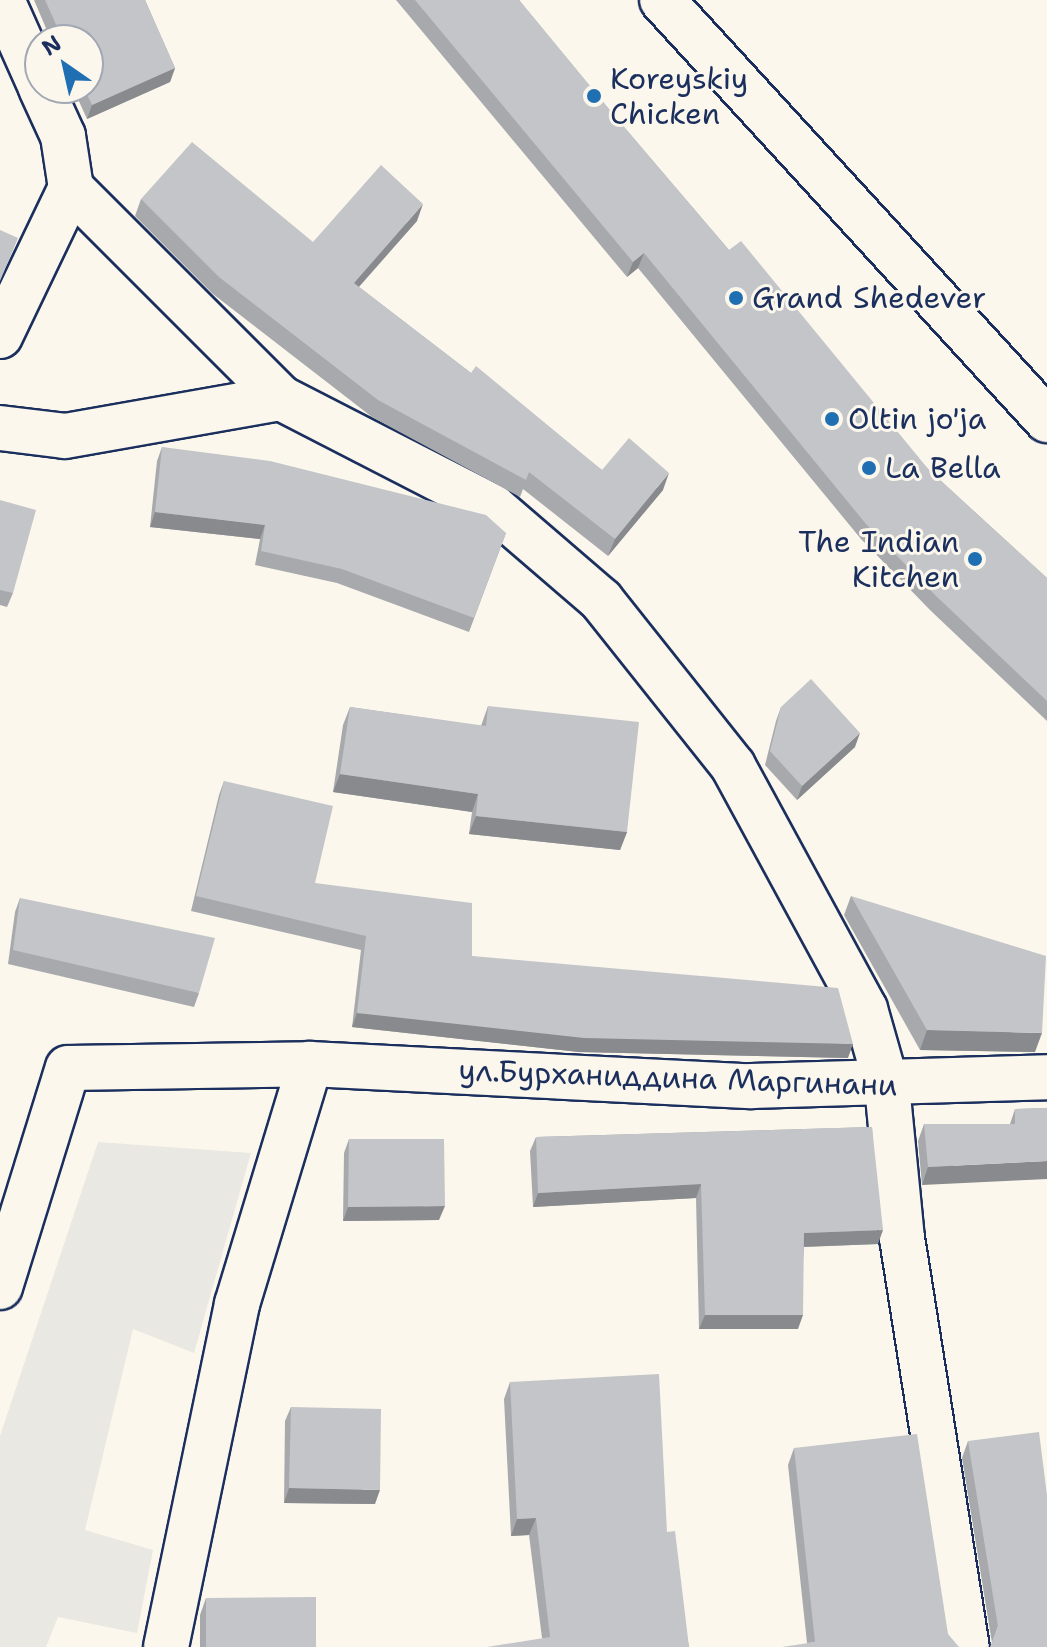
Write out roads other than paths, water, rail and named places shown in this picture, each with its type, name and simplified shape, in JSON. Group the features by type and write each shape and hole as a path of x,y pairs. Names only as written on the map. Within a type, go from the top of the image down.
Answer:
{"street":[{"path":"2,0 24,49"},
{"path":"662,0 1047,420"},
{"path":"0,336 71,188 63,136 49,104"},
{"path":"71,188 281,398 493,507 601,600 733,766 865,1009 887,1086 902,1238 967,1647"},
{"path":"0,428 65,436 281,398"},
{"path":"166,1647 237,1304 310,1064"},
{"name":"ул.Бурханиддина Маргинани","path":"0,1287 68,1068 310,1064 887,1086 1047,1077"}],"place":[{"name":"Koreyskiy Chicken","path":"594,96"},
{"name":"Grand Shedever","path":"736,298"},
{"name":"Oltin jo'ja","path":"832,419"},
{"name":"La Bella","path":"869,468"},
{"name":"The Indian Kitchen","path":"975,559"}]}
